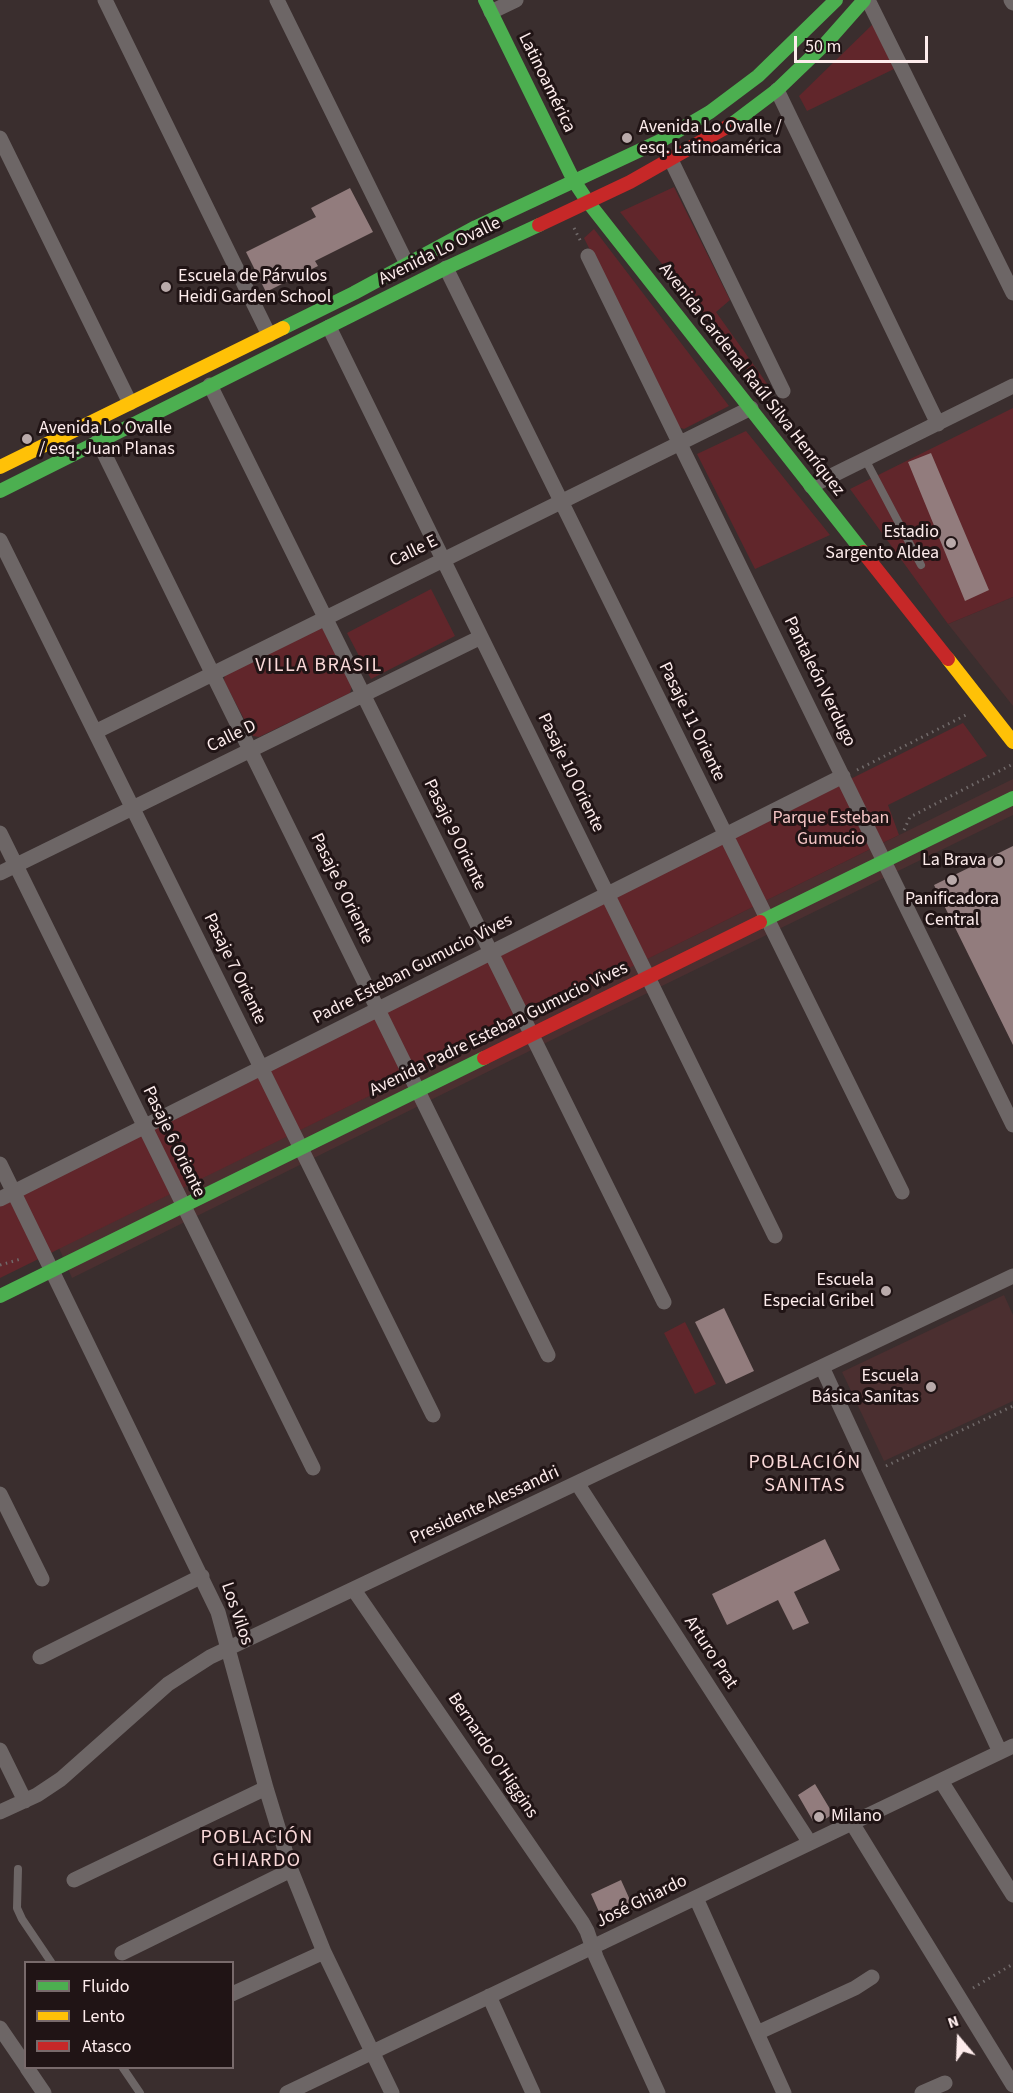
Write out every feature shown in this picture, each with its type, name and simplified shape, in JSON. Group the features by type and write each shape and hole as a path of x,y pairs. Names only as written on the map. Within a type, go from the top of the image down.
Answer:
{"main road":[{"name":"Avenida Lo Ovalle","path":"0,467 269,335 466,232 664,139 710,112 758,76 836,0"},
{"name":"Avenida Lo Ovalle","path":"0,491 446,268 588,202 671,160 729,126 777,90 866,0"},
{"name":"Latinoamérica","path":"488,6 573,181"},
{"name":"Avenida Cardenal Raúl Silva Henríquez","path":"573,181 1013,742"},
{"name":"Avenida Padre Esteban Gumucio Vives","path":"0,1296 1013,798"}],"street":[{"path":"105,0 269,335"},
{"path":"277,0 407,264"},
{"path":"488,6 516,0"},
{"path":"866,0 1013,293"},
{"path":"777,90 938,424"},
{"path":"0,138 130,403"},
{"path":"671,160 783,391"},
{"name":"Pantaleón Verdugo","path":"588,256 1012,1122"},
{"name":"Pasaje 11 Oriente","path":"446,268 902,1192"},
{"name":"Pasaje 10 Oriente","path":"329,327 775,1236"},
{"name":"Pasaje 9 Oriente","path":"210,385 664,1302"},
{"path":"811,486 1013,386"},
{"name":"Calle E","path":"95,732 751,408"},
{"name":"Pasaje 8 Oriente","path":"98,441 548,1355"},
{"name":"Pasaje 7 Oriente","path":"0,540 433,1415"},
{"name":"Calle D","path":"0,873 481,637"},
{"name":"Padre Esteban Gumucio Vives","path":"7,1195 843,776"},
{"name":"Pasaje 6 Oriente","path":"0,833 313,1468"},
{"name":"Los Vilos","path":"0,1164 7,1195 52,1270 218,1612 291,1870 324,1952 392,2093"},
{"name":"Presidente Alessandri","path":"0,1812 48,1788 74,1769 168,1684 206,1660 1013,1276"},
{"path":"822,1367 871,1473 1006,1749"},
{"name":"Arturo Prat","path":"577,1484 810,1843"},
{"path":"0,1494 42,1579"},
{"path":"40,1657 202,1576"},
{"name":"Bernardo O'Higgins","path":"354,1590 582,1922 658,2093"},
{"name":"José Ghiardo","path":"287,2093 1006,1749"},
{"path":"0,1750 25,1801"},
{"path":"941,1781 1013,1895"},
{"path":"74,1880 266,1788"},
{"path":"852,1823 1013,2085"},
{"path":"122,1953 291,1870"},
{"path":"696,1898 784,2093"},
{"path":"234,1993 324,1952"},
{"path":"757,2033 855,1988 872,1977"},
{"path":"489,1996 533,2093"},
{"path":"0,2028 24,2064"},
{"path":"27,2069 44,2093"},
{"path":"922,2093 945,2083"}],"lane":[{"path":"865,459 921,565"},
{"path":"18,1869 17,1908 50,1961"},
{"path":"124,2069 140,2093"}],"path":[{"path":"843,776 973,711"},
{"path":"0,1265 21,1258"},
{"path":"871,1473 1013,1406"},
{"path":"959,1997 1013,1964"}],"shaded area":[{"path":"1013,597 1013,706 948,624"},
{"path":"1013,779 1013,815 592,1020 72,1278 59,1248"},
{"name":"Escuela Básica Sanitas","path":"1004,1295 1013,1315 1013,1401 884,1461 842,1372"}],"green space":[{"path":"873,24 894,69 807,111 799,96"},
{"path":"674,187 730,300 716,312 773,392 768,395 620,212"},
{"path":"594,229 729,406 684,429 678,427 584,238"},
{"name":"Estadio Sargento Aldea","path":"1013,408 1013,597 948,624 850,489"},
{"path":"746,431 830,535 755,569 697,454"},
{"path":"431,589 455,636 371,679 347,633"},
{"path":"316,626 324,629 352,686 350,693 259,737 253,736 224,681 225,673"},
{"name":"Parque Esteban Gumucio","path":"963,723 987,756 888,805 899,835 0,1278 0,1202"},
{"path":"685,1322 716,1384 695,1394 664,1333"}],"building":[{"path":"350,188 373,232 315,261 318,266 266,292 246,252 316,217 311,208"},
{"path":"931,453 989,590 965,601 908,462"},
{"path":"1013,846 1013,1045 934,885"},
{"path":"724,1308 754,1371 726,1384 695,1322"},
{"path":"825,1539 840,1570 794,1592 809,1623 793,1630 778,1600 727,1625 712,1594"},
{"path":"815,1784 833,1814 824,1820 813,1821 798,1795"},
{"path":"621,1880 634,1909 604,1923 591,1894"}],"traffic: fast":[{"path":"485,0 574,181 588,202 863,552"},
{"path":"283,328 354,293 476,227 664,139 710,112 758,76 836,0"},
{"path":"732,124 777,90 826,43 864,0"},
{"path":"0,491 446,268 539,225"},
{"path":"760,922 1013,798"},
{"path":"0,1296 484,1058"}],"traffic: slow":[{"path":"0,467 283,328"},
{"path":"948,659 1013,742"}],"traffic: jam":[{"path":"539,225 630,182 732,124"},
{"path":"863,552 948,659"},
{"path":"484,1058 760,922"}],"place":[{"name":"Avenida Lo Ovalle / esq. Latinoamérica","path":"627,138"},
{"name":"Escuela de Párvulos Heidi Garden School","path":"166,287"},
{"name":"Avenida Lo Ovalle / esq. Juan Planas","path":"27,439"},
{"name":"Estadio Sargento Aldea","path":"951,543"},
{"name":"La Brava","path":"998,861"},
{"name":"Panificadora Central","path":"952,880"},
{"name":"Escuela Especial Gribel","path":"886,1291"},
{"name":"Escuela Básica Sanitas","path":"931,1387"},
{"name":"Milano","path":"819,1817"}],"district":[{"name":"VILLA BRASIL","path":"319,667"},
{"name":"POBLACIÓN SANITAS","path":"805,1476"},
{"name":"POBLACIÓN GHIARDO","path":"257,1850"}]}
